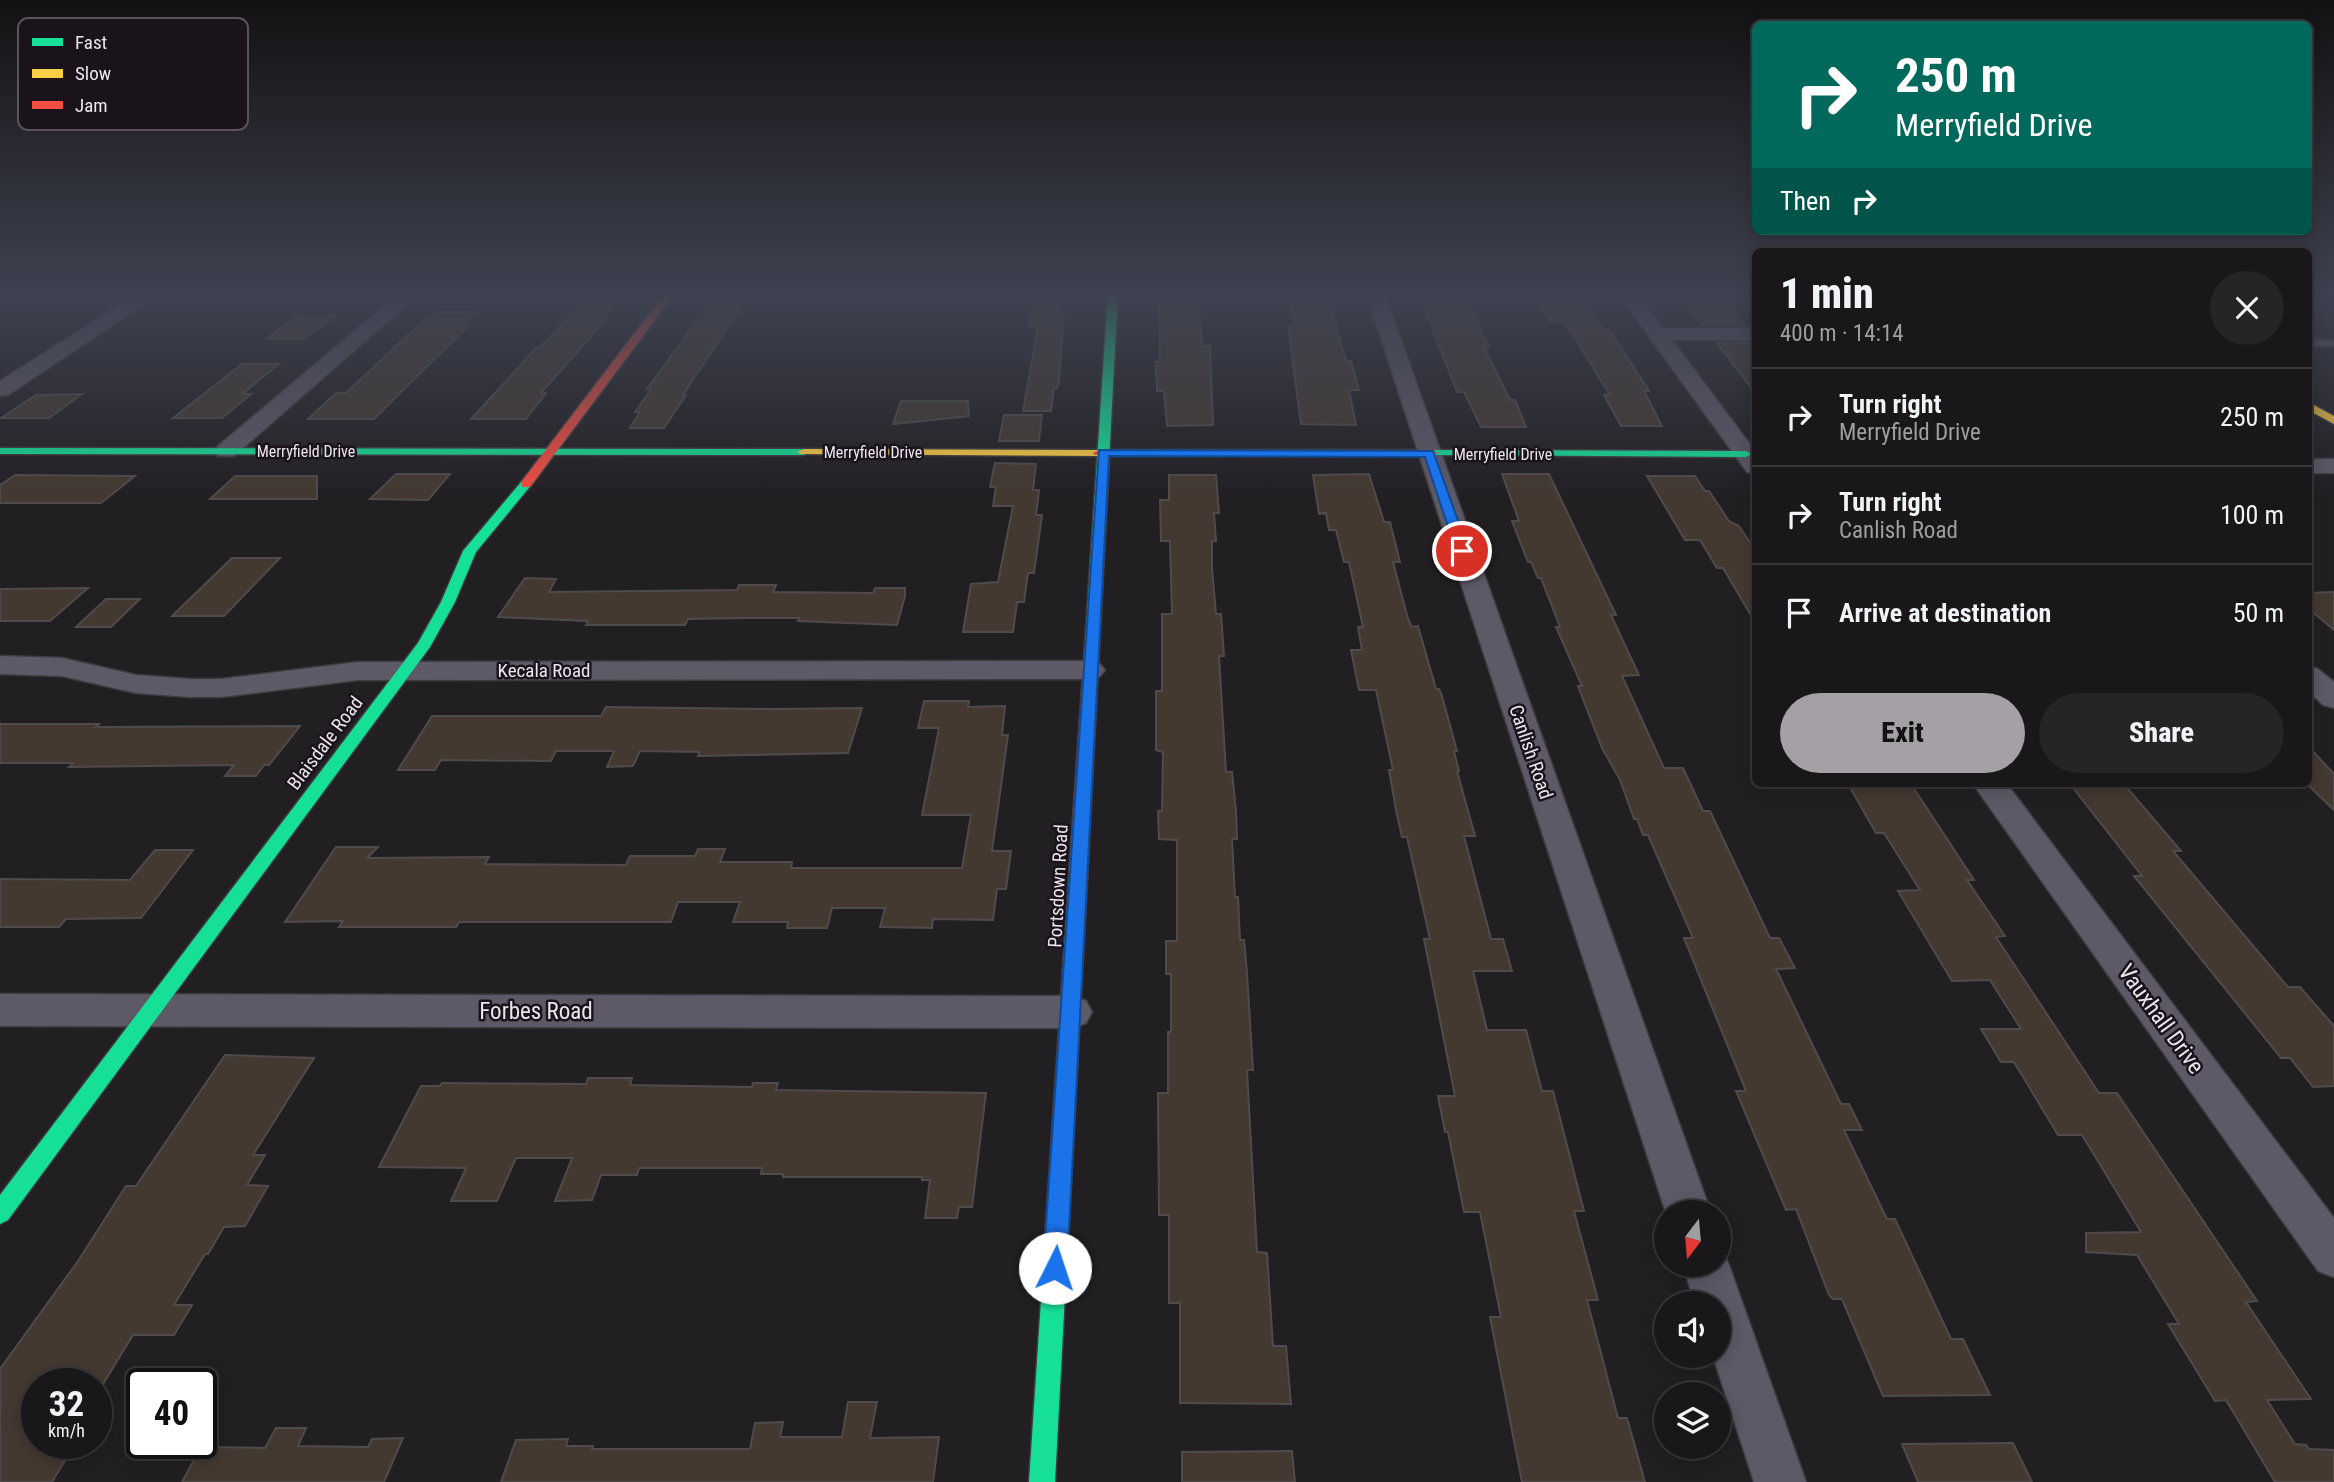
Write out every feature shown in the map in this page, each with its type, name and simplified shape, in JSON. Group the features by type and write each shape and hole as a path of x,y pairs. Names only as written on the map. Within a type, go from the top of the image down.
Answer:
{"street":[{"path":"0,390 45,361"},
{"path":"226,451 331,361"},
{"name":"Blaisdale Road","path":"0,1213 425,644 449,602 470,551 501,517 619,361"},
{"name":"Portsdown Road","path":"1042,1482 1109,361"},
{"name":"Canlish Road","path":"1398,361 1685,1200"},
{"path":"1677,361 1751,460"},
{"path":"2312,407 2334,421"},
{"name":"Merryfield Drive","path":"0,451 1429,454 1751,460"},
{"path":"2312,466 2334,466"},
{"name":"Kecala Road","path":"0,665 62,667 136,684 190,688 221,688 358,671 1090,670"},
{"path":"2312,679 2334,698"},
{"name":"Vauxhall Drive","path":"1991,787 2334,1255"},
{"name":"Forbes Road","path":"0,1010 1072,1012"},
{"path":"1710,1278 1780,1482"}],"building":[{"path":"380,361 432,361 374,419 308,419 336,393 346,393"},
{"path":"524,361 569,361 541,393 546,393 526,419 471,419"},
{"path":"667,361 705,361 664,428 630,428 640,412 635,412 651,389 647,389"},
{"path":"1032,361 1060,361 1059,380 1057,388 1054,388 1051,411 1023,411"},
{"path":"1211,361 1213,425 1167,426 1164,391 1157,391 1156,362"},
{"path":"1293,361 1351,361 1359,390 1349,390 1356,425 1301,424"},
{"path":"1445,361 1491,361 1510,400 1515,400 1526,427 1481,427 1464,392 1457,392"},
{"path":"1589,361 1630,361 1649,391 1644,391 1662,426 1621,426 1604,395 1610,395"},
{"path":"1731,361 1752,361 1752,389"},
{"path":"242,364 279,364 242,394 251,394 222,418 173,418"},
{"path":"82,394 49,418 1,418 36,395"},
{"path":"901,401 968,401 969,416 893,424"},
{"path":"1004,415 1042,415 1039,441 999,441"},
{"path":"995,463 1036,464 1033,490 1039,490 1036,515 1042,515 1034,573 1028,573 1024,602 1017,602 1013,632 963,632 971,584 998,582 1013,506 993,506 996,487 990,487"},
{"path":"396,474 450,474 428,500 370,499"},
{"path":"1369,474 1384,522 1390,522 1400,562 1393,562 1408,619 1412,627 1418,626 1457,751 1454,751 1457,771 1475,836 1464,836 1491,939 1503,939 1512,971 1473,971 1487,1030 1526,1030 1542,1091 1553,1091 1584,1211 1574,1211 1598,1300 1587,1300 1618,1418 1627,1418 1645,1482 1522,1482 1490,1317 1501,1317 1480,1212 1464,1212 1438,1096 1455,1096 1424,939 1430,939 1407,837 1402,837 1396,810 1389,770 1393,770 1376,690 1359,690 1351,650 1362,650 1358,627 1363,627 1349,562 1344,562 1336,530 1329,530 1326,513 1319,514 1313,475"},
{"path":"1502,474 1549,474 1616,615 1611,615 1639,675 1622,676 1664,768 1683,768 1703,811 1710,811 1770,938 1779,938 1795,968 1776,969 1841,1104 1849,1104 1862,1130 1844,1130 1887,1219 1895,1219 1951,1339 1963,1339 1990,1395 1883,1396 1842,1299 1833,1299 1829,1295 1796,1209 1786,1210 1736,1091 1746,1091 1684,938 1693,938 1648,835 1643,835 1637,819 1634,819 1620,780 1602,748 1578,686 1582,686 1556,627 1560,627 1541,578 1538,578 1531,562 1528,562 1512,521 1519,521"},
{"path":"15,475 135,476 101,503 0,503 0,485"},
{"path":"1169,475 1216,475 1219,513 1214,513 1216,541 1212,541 1212,568 1216,614 1221,614 1224,656 1219,656 1226,772 1232,772 1236,811 1237,839 1232,839 1235,897 1238,897 1240,940 1244,940 1247,973 1253,1070 1247,1070 1257,1252 1267,1253 1273,1346 1286,1346 1291,1404 1180,1403 1180,1303 1169,1303 1169,1215 1159,1215 1158,1093 1168,1093 1168,1032 1171,1032 1171,974 1166,974 1166,941 1177,941 1177,840 1159,839 1158,811 1162,811 1163,752 1156,750 1156,691 1162,691 1162,614 1172,614 1170,541 1161,541 1160,500 1169,500"},
{"path":"235,476 317,476 317,499 210,499"},
{"path":"1647,476 1695,476 1705,491 1709,491 1729,521 1739,526 1752,546 1752,617 1723,568 1717,568 1700,540 1685,540"},
{"path":"232,558 280,558 224,616 172,616"},
{"path":"525,578 556,579 549,592 737,590 739,585 776,585 773,592 873,593 875,588 905,588 905,596 897,625 798,621 799,618 743,618 688,619 685,625 586,625 588,621 498,617"},
{"path":"88,588 50,621 0,621 0,589"},
{"path":"2334,592 2334,630 2312,611 2312,593"},
{"path":"106,599 140,599 111,627 76,627"},
{"path":"924,701 969,701 968,707 1005,706 1002,735 1008,735 992,851 1011,851 1006,889 997,889 993,920 933,919 932,928 880,927 885,908 832,908 827,928 787,928 788,922 733,922 740,902 678,902 671,922 459,922 456,927 339,927 343,921 285,922 336,847 378,847 367,858 489,857 485,864 626,865 630,856 695,856 698,849 725,849 720,862 792,862 791,868 962,868 971,815 922,815 939,728 918,728"},
{"path":"606,707 862,708 848,753 698,756 700,752 640,751 633,766 607,767 614,751 556,751 551,761 441,760 435,770 398,770 432,716 601,716"},
{"path":"0,724 99,724 96,727 300,726 269,765 264,765 256,776 225,776 234,765 69,767 73,763 0,763"},
{"path":"2312,750 2334,774 2334,810 2310,787"},
{"path":"1850,787 1913,787 1974,880 1967,880 2005,936 1996,937 2099,1093 2117,1093 2257,1301 2246,1302 2311,1399 2267,1400 2295,1444 2306,1445 2309,1449 2334,1450 2334,1482 2275,1482 2226,1400 2215,1401 2168,1324 2179,1324 2137,1255 2086,1252 2086,1233 2141,1232 2082,1135 2058,1135 2014,1062 2001,1062 1981,1029 2021,1029 1990,980 1952,981 1898,891 1920,890 1884,833 1876,833"},
{"path":"2072,787 2127,787 2181,851 2173,851 2288,987 2300,987 2334,1026 2334,1086 2313,1087 2290,1058 2281,1058 2134,876 2142,876"},
{"path":"155,850 193,850 141,918 66,919 59,927 0,927 0,879 130,880"},
{"path":"225,1055 314,1058 253,1155 265,1155 247,1185 268,1186 245,1226 224,1227 208,1254 205,1254 174,1305 192,1305 174,1335 133,1335 112,1369 21,1368 21,1459 66,1459 52,1482 0,1482 0,1369 78,1261 126,1186 136,1186"},
{"path":"588,1078 632,1078 630,1085 752,1087 753,1083 778,1083 776,1090 986,1093 972,1207 959,1207 957,1218 925,1218 930,1180 922,1180 922,1177 783,1177 783,1174 761,1174 762,1168 639,1168 637,1175 601,1175 592,1200 555,1201 572,1158 516,1158 497,1201 451,1201 466,1168 379,1167 421,1086 440,1086 442,1083 586,1084"},
{"path":"848,1402 877,1402 870,1438 939,1437 933,1482 501,1482 516,1440 568,1439 566,1446 593,1446 592,1449 750,1449 755,1423 783,1422 780,1437 842,1437"},
{"path":"276,1428 306,1428 298,1446 368,1447 372,1439 403,1438 384,1482 182,1482 194,1459 217,1459 217,1447 265,1448"},
{"path":"2013,1443 2032,1482 1918,1482 1902,1444"},
{"path":"1292,1451 1295,1482 1182,1482 1182,1452"}],"traffic: fast":[{"path":"1093,630 1109,361"},
{"path":"0,451 804,452"},
{"path":"1432,453 1746,454"},
{"path":"0,1213 425,644 448,602 470,551 526,484"},
{"path":"1042,1482 1079,862"}],"traffic: slow":[{"path":"2312,407 2334,421"},
{"path":"804,452 1099,453"}],"traffic: jam":[{"path":"526,484 619,361"},
{"path":"1099,453 1432,453"},
{"path":"1079,862 1093,630"}],"route":[{"path":"1055,1268 1103,453 1429,454 1462,551"}]}
